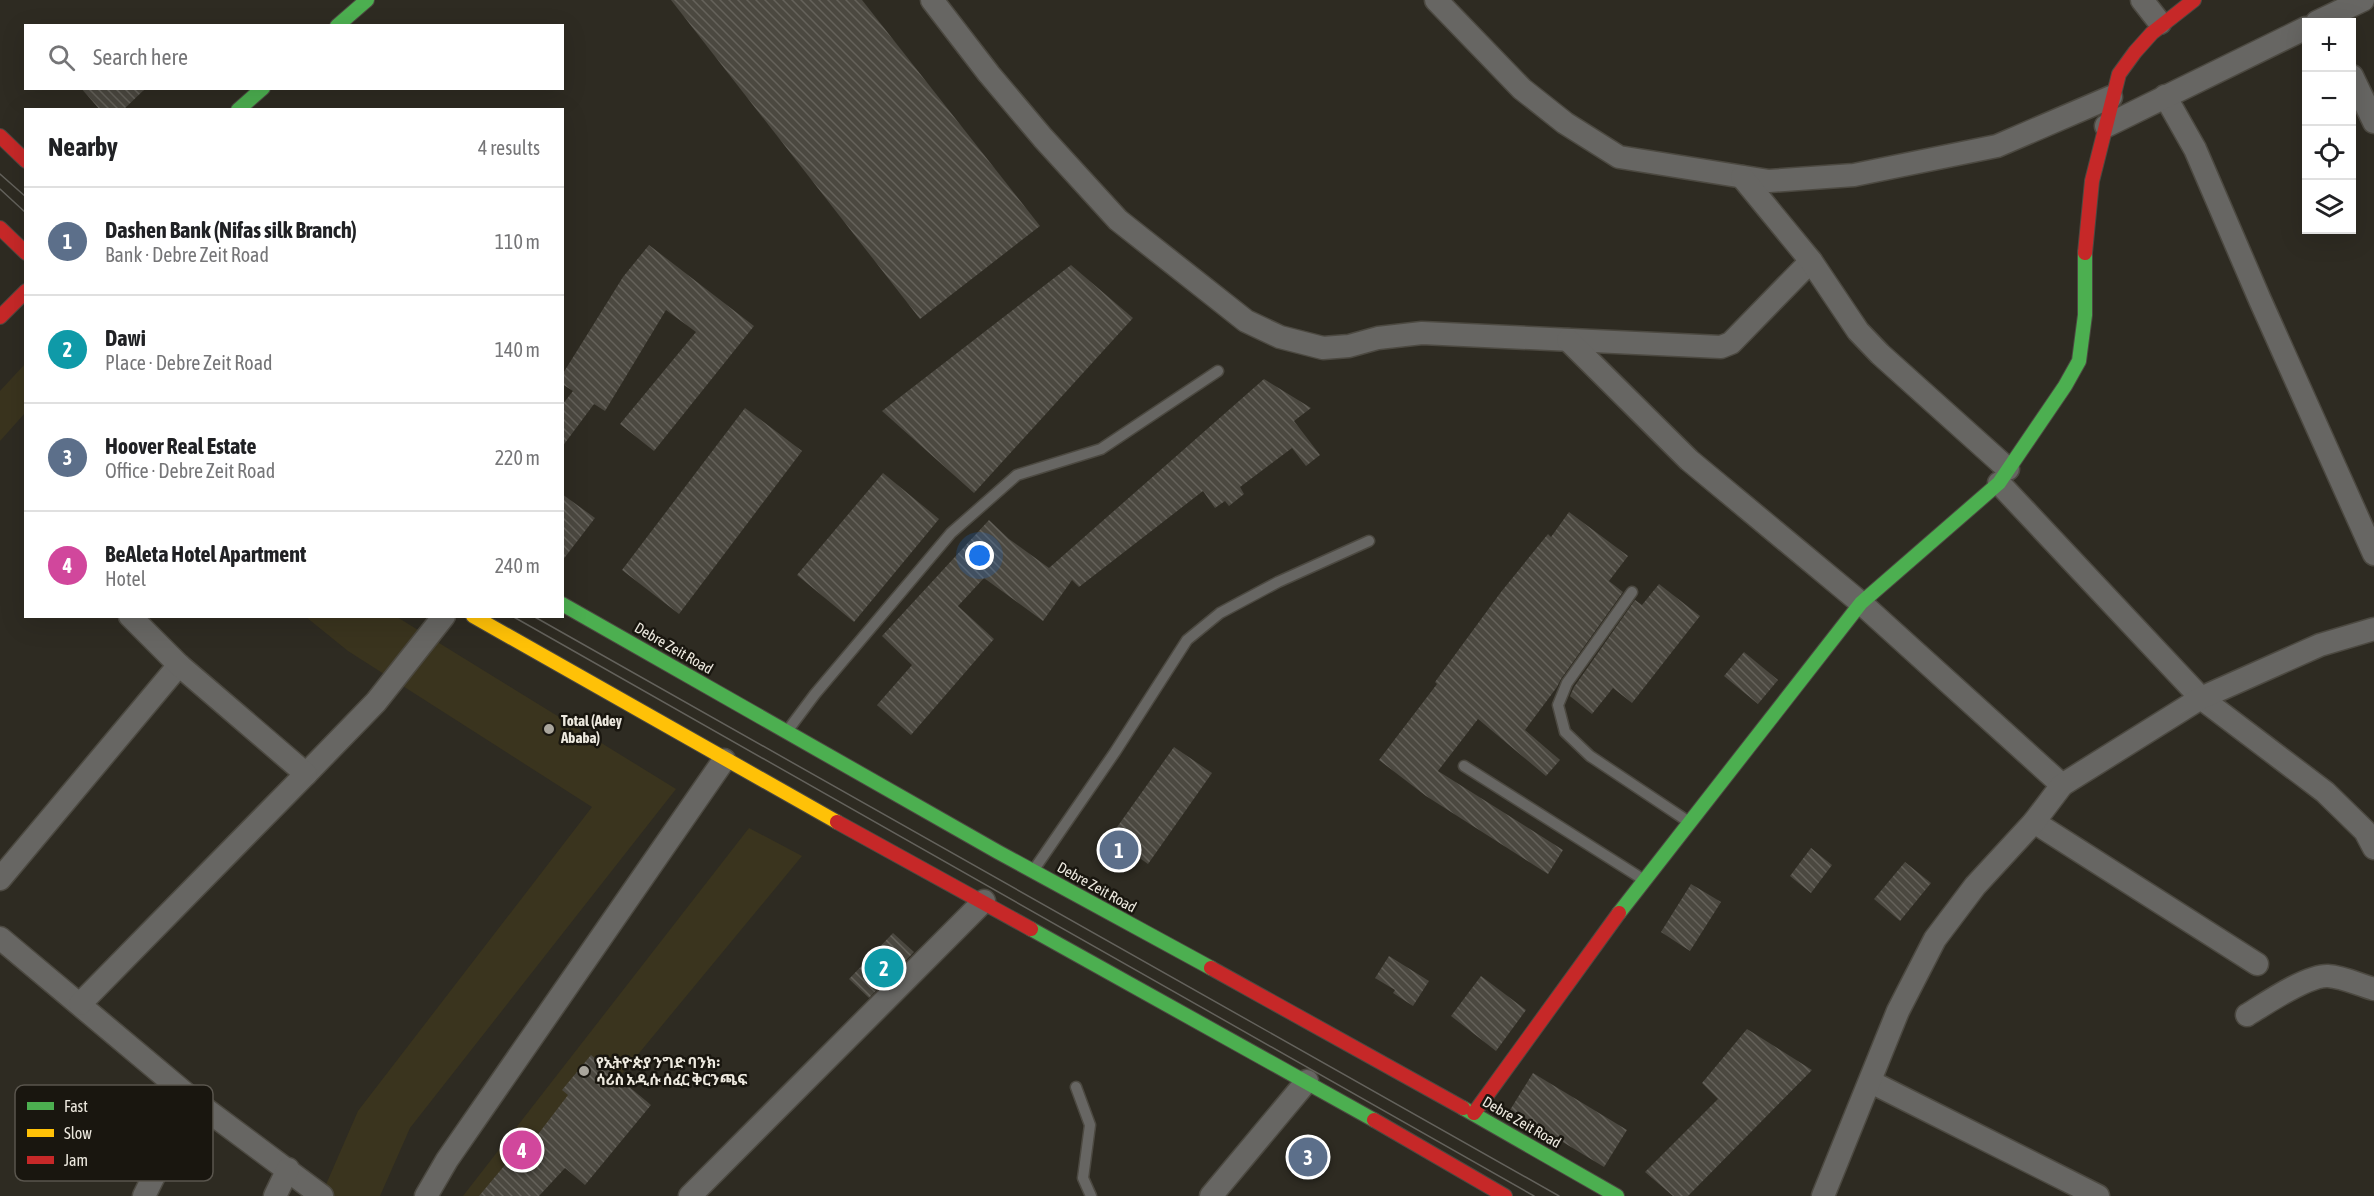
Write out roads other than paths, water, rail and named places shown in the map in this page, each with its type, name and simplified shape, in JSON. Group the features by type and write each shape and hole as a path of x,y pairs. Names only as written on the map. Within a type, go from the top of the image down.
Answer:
{"main road":[{"path":"339,24 367,0"},
{"path":"1474,1113 1643,880 1861,603 2004,476 2065,386 2079,360 2085,315 2084,261 2091,192 2111,97 2119,74 2128,59 2160,23 2194,0"},
{"path":"240,108 261,90"},
{"path":"0,136 24,159"},
{"path":"0,228 24,251"},
{"path":"0,317 24,293"},
{"name":"Debre Zeit Road","path":"564,605 1033,871 1474,1113 1617,1196"},
{"path":"476,618 724,760 984,901 1307,1081 1505,1196"}],"street":[{"path":"932,0 989,75 1118,220 1246,321 1280,337 1323,348 1349,346 1378,338 1422,333 1721,347 1731,343 1811,261"},
{"path":"1436,0 1522,89 1565,123 1619,157 1769,182 1854,175 1997,146 2111,97"},
{"path":"2142,0 2160,23"},
{"path":"2328,18 2363,0"},
{"path":"2106,126 2302,31"},
{"path":"2356,84 2374,122"},
{"path":"2165,96 2195,149 2374,554"},
{"path":"1742,177 1811,261 1858,331 2004,476 2201,698 2325,792 2365,831 2374,848"},
{"path":"1568,340 1689,460 1861,603 2062,784"},
{"path":"132,618 179,665 306,774"},
{"path":"80,1004 376,702 442,618"},
{"path":"1823,1196 1898,1011 1935,939 1975,886 2034,822 2062,784 2201,698 2320,645 2374,629"},
{"path":"0,879 179,665"},
{"path":"426,1196 447,1160 724,760"},
{"path":"2034,822 2257,964"},
{"path":"690,1196 984,901"},
{"path":"0,938 175,1085"},
{"path":"2247,1015 2283,993 2326,976 2374,989"},
{"path":"1211,1196 1307,1081"},
{"path":"1870,1082 2098,1196"},
{"path":"213,1115 322,1196"},
{"path":"275,1196 288,1170"},
{"path":"144,1196 151,1181"}],"lane":[{"path":"787,731 816,693 951,533 1017,475 1101,449 1218,371"},
{"path":"1033,871 1115,752 1187,640 1220,613 1278,582 1369,541"},
{"path":"1632,592 1567,683 1558,705 1565,732 1590,756 1688,822"},
{"path":"1464,766 1643,880"},
{"path":"1076,1087 1090,1125 1083,1178 1091,1196"}],"tram line":[{"path":"0,174 24,195"},
{"path":"0,189 24,211"},
{"path":"516,618 1534,1196"},
{"path":"537,618 1559,1196"}],"place":[{"name":"Total (Adey Ababa)","path":"549,729"},
{"name":"Dashen Bank (Nifas silk Branch)","path":"1119,850"},
{"name":"Dawi","path":"884,968"},
{"name":"የኢትዮጵያ ንግድ ባንክ፡ ሳሪስ አዲሱ ሰፈር ቅርንጫፍ","path":"584,1071"},
{"name":"BeAleta Hotel Apartment","path":"522,1150"},
{"name":"Hoover Real Estate","path":"1308,1157"}]}
